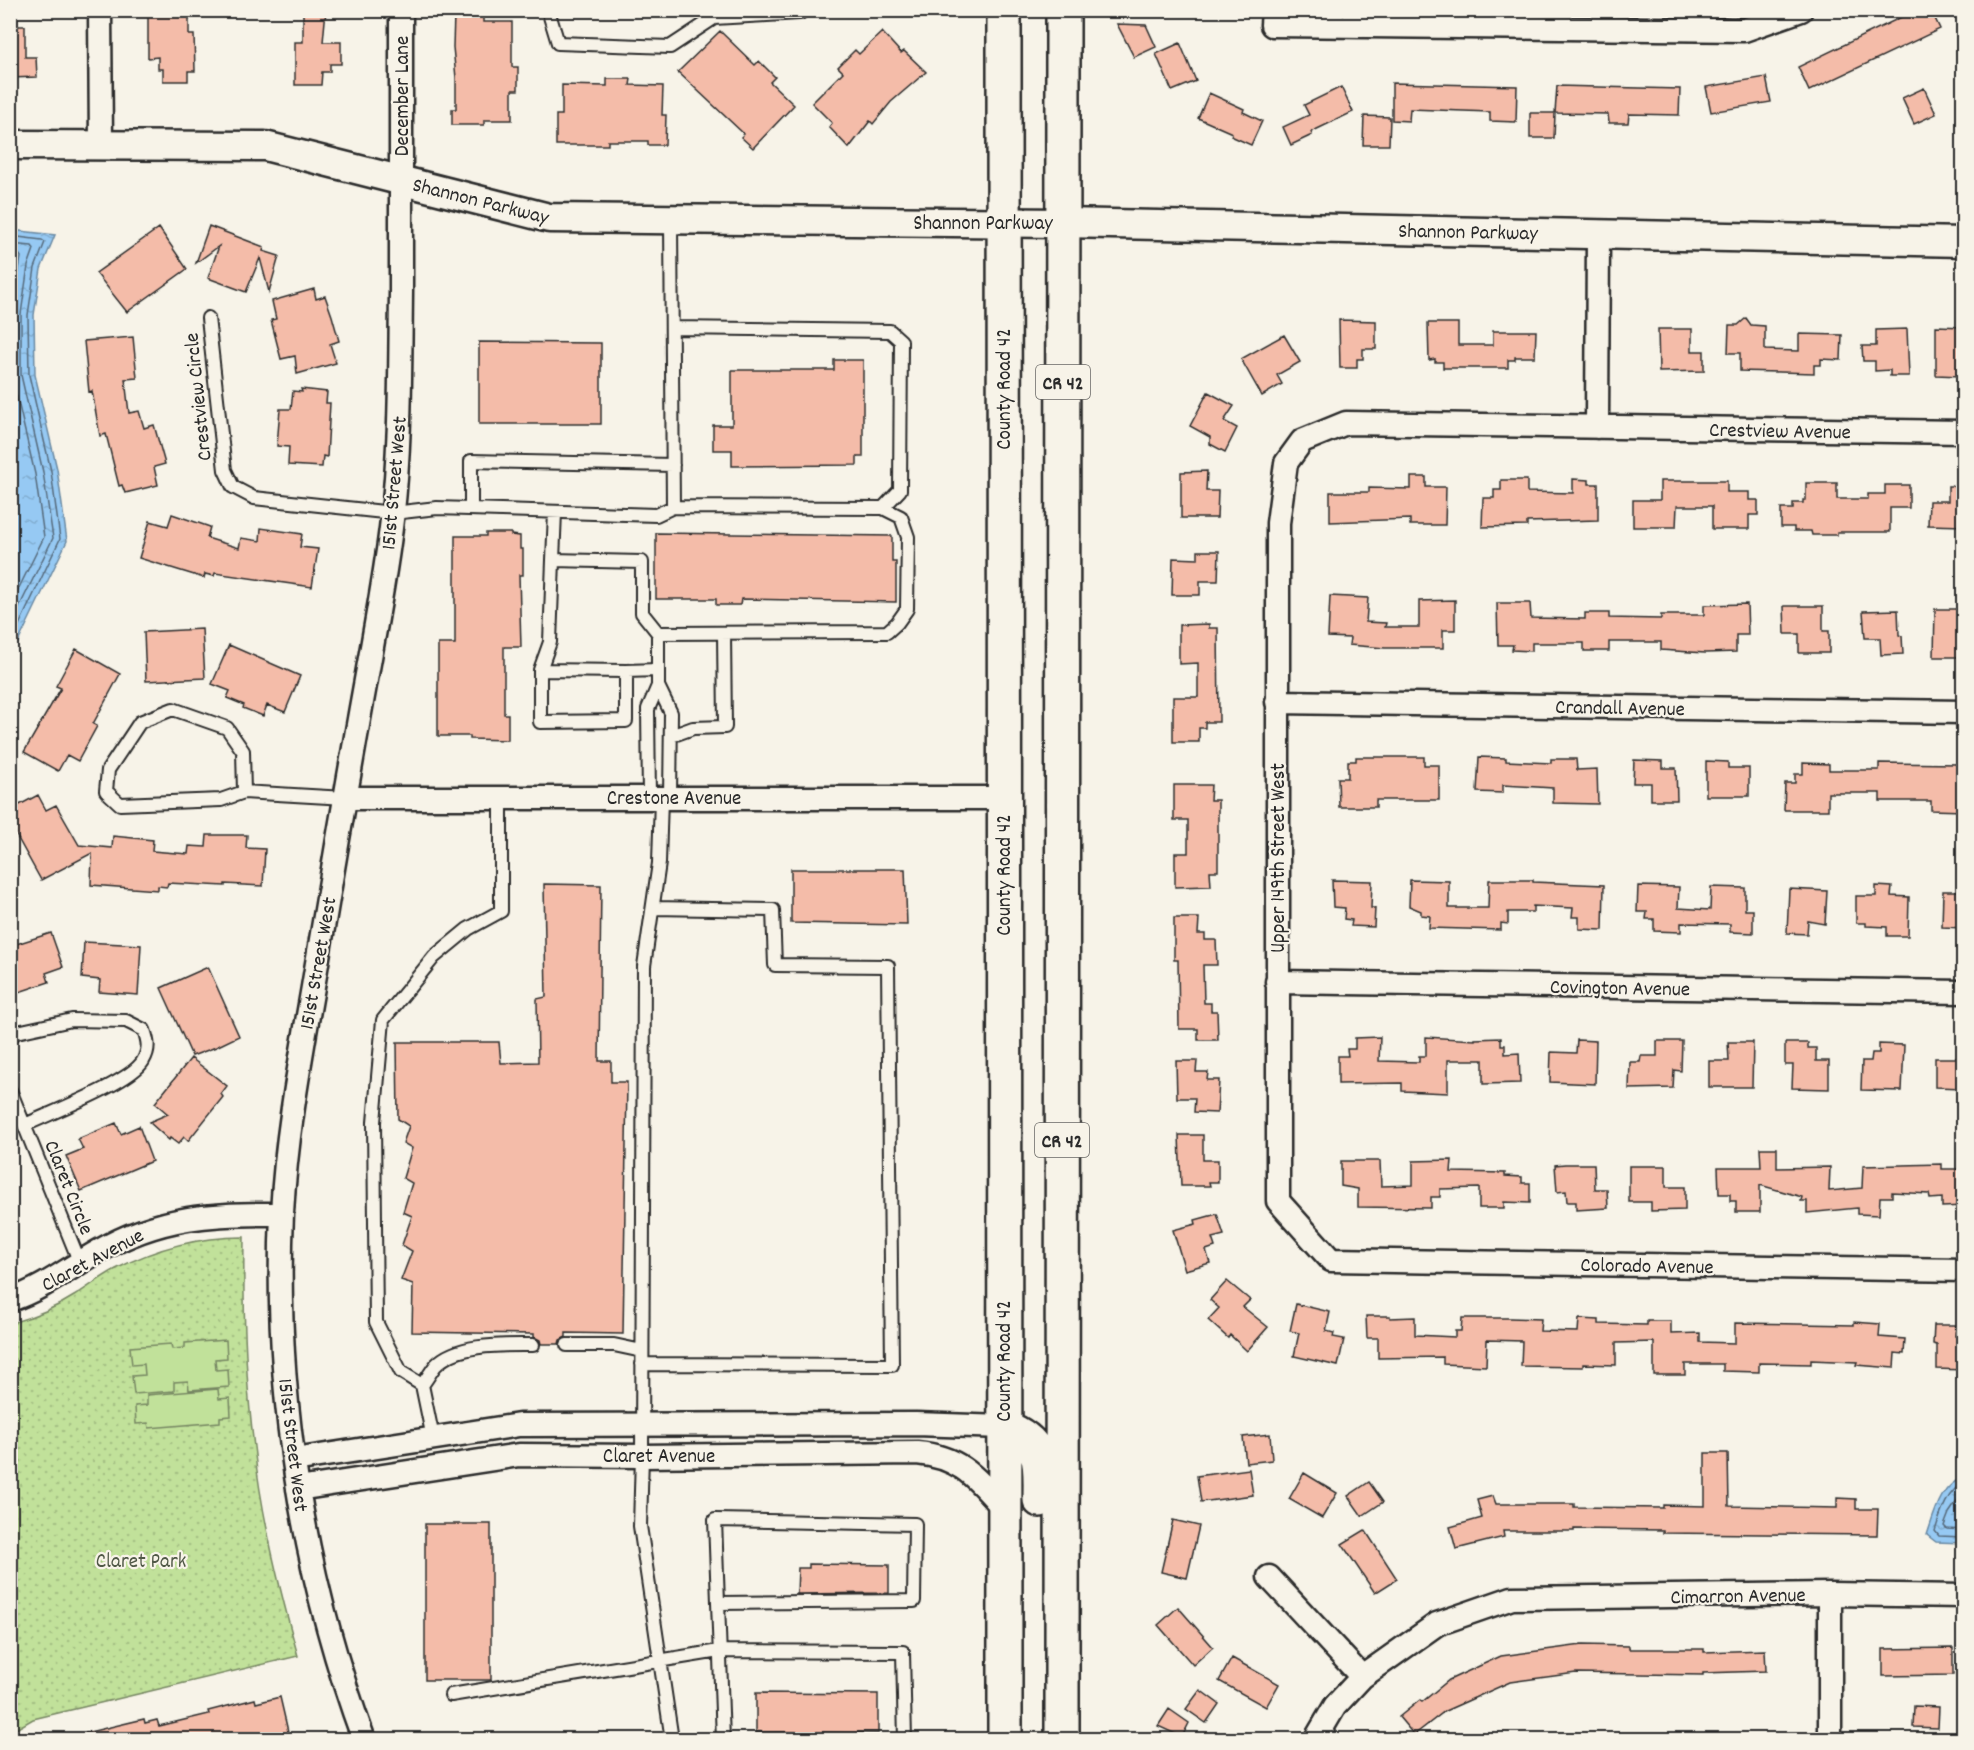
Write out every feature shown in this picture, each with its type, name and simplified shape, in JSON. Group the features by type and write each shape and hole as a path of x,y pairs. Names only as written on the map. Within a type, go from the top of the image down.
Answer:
{"highway":[{"name":"County Road 42","path":"1004,10 1003,1427 1005,1740"},
{"name":"CR 42","path":"1062,1740 1063,10"},
{"path":"1003,1427 1017,1432 1031,1444 1039,1456 1040,1740"}],"street":[{"path":"100,10 101,145"},
{"name":"December Lane","path":"401,10 401,181"},
{"path":"1273,18 1744,30 1801,10"},
{"name":"Shannon Parkway","path":"10,145 265,146 549,218 1063,223 1964,242"},
{"name":"151st Street West","path":"363,1740 325,1616 298,1489 282,1352 282,1214 294,1092 381,598 393,513 398,449 400,369 401,181"},
{"path":"1597,427 1598,234"},
{"name":"Crestview Avenue","path":"1302,441 1346,423 1964,432"},
{"name":"Upper 149th Street West","path":"1302,441 1286,463 1278,523 1278,1201 1330,1260"},
{"name":"Crandall Avenue","path":"1277,702 1964,712"},
{"name":"Crestone Avenue","path":"345,798 1003,798"},
{"name":"Covington Avenue","path":"1277,982 1964,992"},
{"name":"Claret Avenue","path":"10,1300 38,1289 118,1241 158,1225 225,1214 282,1214"},
{"name":"Colorado Avenue","path":"1330,1260 1964,1270"},
{"name":"Claret Avenue","path":"294,1460 519,1425 916,1424 1003,1427"},
{"name":"Claret Avenue","path":"298,1489 519,1455 905,1454 933,1455 951,1460 963,1467 982,1484 1004,1509"},
{"path":"1269,1577 1362,1677 1335,1706 1315,1740"},
{"path":"1830,1594 1830,1740"},
{"name":"Cimarron Avenue","path":"1362,1677 1437,1623 1512,1598 1830,1594 1964,1596"}],"lane":[{"path":"548,10 558,43 670,47 714,18 800,13 802,10"},
{"path":"671,220 673,507"},
{"name":"Crestview Circle","path":"208,318 225,470 233,487 254,498 393,513 436,508 656,515 673,507 883,508"},
{"path":"658,633 886,632 897,623 907,609 908,537 901,517 883,508 900,490 901,341 890,331 673,328"},
{"path":"471,509 471,461 673,465"},
{"path":"555,512 550,642 540,670 540,722 626,721 626,671"},
{"path":"553,560 642,562 642,613 658,633 658,686 648,710 660,797 659,863 644,966 640,1526 672,1740"},
{"path":"671,736 693,728 725,727 724,633"},
{"path":"540,670 658,670"},
{"path":"658,686 671,712 671,736 660,797"},
{"path":"244,792 243,751 227,728 173,709 140,722 108,770 106,791 120,804 221,800 244,792 345,798"},
{"path":"422,1385 401,1372 376,1322 374,1122 383,1020 434,957 468,929 501,911 501,798"},
{"path":"642,1364 892,1365 888,966 775,965 773,910 653,909"},
{"name":"Claret Circle","path":"10,1037 17,1032 72,1020 126,1021 144,1030 149,1044 143,1061 126,1078 25,1125"},
{"name":"Claret Circle","path":"10,1089 80,1263"},
{"path":"432,1438 422,1385 437,1364 459,1352 495,1345 533,1345"},
{"path":"567,1345 614,1345 642,1351"},
{"path":"718,1603 914,1601 915,1524 715,1520 719,1651 723,1740"},
{"path":"451,1695 719,1651 903,1652 905,1740"}],"green space":[{"name":"Claret Park","path":"244,1237 244,1316 257,1474 272,1552 298,1656 33,1719 11,1732 11,1323 59,1305 110,1272 146,1255 178,1245 210,1239"},
{"path":"226,1340 227,1358 215,1359 216,1370 228,1369 229,1387 189,1390 188,1381 174,1382 174,1391 134,1394 132,1376 145,1375 144,1364 132,1365 130,1347 171,1344 172,1349 185,1348 185,1343"},
{"path":"218,1389 219,1399 230,1398 231,1416 220,1417 220,1422 149,1428 148,1423 136,1424 135,1406 147,1405 147,1395"}],"water":[{"path":"11,230 55,235 41,269 34,315 35,375 57,469 67,541 11,657"},
{"path":"1964,1478 1963,1543 1936,1542 1927,1535 1936,1509 1949,1486"}],"building":[{"path":"148,10 189,10 189,35 194,35 195,71 188,71 188,81 163,81 163,69 158,69 158,57 148,58"},
{"path":"303,10 326,10 323,42 341,42 341,64 330,64 330,72 322,72 321,85 295,85 295,42 303,42"},
{"path":"1916,10 1931,10 1940,29 1809,91 1798,67"},
{"path":"454,15 483,15 483,22 512,22 512,67 518,67 518,90 512,90 512,120 484,120 484,125 452,125 452,109 456,109"},
{"path":"1117,24 1146,25 1156,47 1134,57"},
{"path":"10,26 25,26 25,57 36,57 37,77 10,78"},
{"path":"720,31 755,65 759,61 775,77 770,82 794,105 753,148 741,137 744,134 678,72"},
{"path":"882,32 901,53 904,51 926,72 891,102 873,124 870,121 849,148 829,127 832,123 812,103 843,72 838,67 855,50 859,54"},
{"path":"1180,43 1196,81 1172,91 1156,54"},
{"path":"1766,77 1771,102 1711,112 1706,87"},
{"path":"607,79 631,79 630,85 663,86 662,115 666,115 665,145 648,145 648,141 608,141 608,145 556,145 556,115 562,115 562,85 607,86"},
{"path":"1392,83 1517,86 1516,122 1490,121 1490,112 1410,109 1409,121 1392,120"},
{"path":"1557,86 1680,89 1679,115 1629,114 1628,123 1609,123 1608,114 1555,113"},
{"path":"1341,87 1353,112 1311,132 1312,135 1291,145 1283,127 1309,115 1304,105"},
{"path":"1924,88 1936,114 1914,124 1902,98"},
{"path":"1209,93 1244,109 1243,112 1262,121 1251,145 1231,136 1232,133 1198,118"},
{"path":"1530,113 1555,113 1554,138 1530,138"},
{"path":"1364,116 1390,117 1389,145 1363,145"},
{"path":"209,226 264,247 263,251 279,256 269,292 260,258 246,292 208,278 219,246 196,263"},
{"path":"159,228 187,269 127,312 96,273"},
{"path":"314,289 316,299 325,296 332,316 339,341 330,344 336,363 297,374 295,356 281,359 271,320 276,319 272,301"},
{"path":"1746,318 1751,325 1765,326 1765,350 1799,351 1799,334 1842,335 1841,360 1821,359 1821,365 1814,365 1814,373 1740,371 1740,353 1728,353 1729,325 1738,325"},
{"path":"1339,320 1376,321 1376,349 1363,349 1363,359 1357,359 1357,368 1340,368"},
{"path":"1428,323 1458,323 1458,345 1493,345 1493,331 1536,331 1535,357 1515,357 1515,360 1508,360 1508,368 1443,368 1443,362 1435,362 1435,359 1429,360"},
{"path":"1936,326 1964,327 1961,376 1936,375"},
{"path":"1658,329 1692,329 1692,351 1704,351 1704,371 1659,372"},
{"path":"1907,329 1909,376 1890,376 1890,370 1875,371 1875,361 1863,361 1862,346 1876,346 1876,330"},
{"path":"1284,335 1300,362 1277,375 1282,384 1262,396 1241,359"},
{"path":"133,337 137,378 125,379 129,413 139,411 144,428 154,425 165,464 154,467 158,485 125,493 122,485 119,486 106,434 100,436 92,391 89,392 84,341"},
{"path":"479,342 601,343 601,424 479,424"},
{"path":"834,360 863,360 863,457 857,457 857,465 732,466 732,450 713,450 713,425 732,425 732,370 834,370"},
{"path":"301,389 327,392 326,403 330,403 327,457 323,456 322,467 288,465 289,447 277,446 280,409 291,409 293,391 302,392"},
{"path":"1208,392 1234,406 1224,421 1237,428 1225,452 1210,444 1210,437 1190,426"},
{"path":"1207,471 1206,491 1218,491 1217,518 1181,518 1181,472"},
{"path":"1411,477 1426,477 1426,487 1446,487 1445,525 1410,525 1410,519 1330,522 1330,492 1369,492 1369,488 1411,489"},
{"path":"1573,479 1589,480 1589,484 1598,484 1598,520 1527,522 1527,526 1482,527 1483,498 1494,498 1494,490 1501,490 1501,480 1527,480 1527,492 1573,493"},
{"path":"1660,481 1727,481 1727,492 1749,492 1749,500 1758,500 1758,515 1749,515 1749,529 1712,529 1712,506 1677,506 1676,527 1633,527 1633,500 1660,500"},
{"path":"1806,483 1837,483 1837,499 1868,499 1868,494 1885,494 1885,485 1909,485 1909,508 1890,508 1890,532 1837,532 1837,535 1812,535 1811,531 1794,531 1794,527 1781,527 1781,509 1793,509 1793,503 1803,503 1803,500 1806,500"},
{"path":"1948,486 1964,486 1964,526 1928,525 1929,501 1948,501"},
{"path":"172,514 210,527 207,538 239,548 241,538 260,541 261,528 302,534 300,547 318,549 312,587 215,573 214,576 205,574 204,578 139,558 150,521 168,526"},
{"path":"486,533 511,533 511,535 520,536 520,549 523,549 523,575 519,575 521,647 504,647 504,714 508,714 508,740 470,739 470,736 438,736 438,644 455,644 455,536 486,536"},
{"path":"656,533 892,536 892,562 896,562 896,602 741,599 740,605 716,605 716,599 656,599"},
{"path":"1198,551 1219,551 1218,581 1200,581 1200,595 1172,595 1173,558 1198,559"},
{"path":"1330,596 1368,598 1366,622 1386,623 1385,627 1419,627 1419,601 1455,600 1455,630 1443,630 1443,648 1385,648 1349,645 1350,638 1328,637"},
{"path":"1497,603 1530,603 1531,618 1585,619 1585,613 1609,613 1609,618 1661,619 1661,615 1704,615 1704,605 1747,604 1748,635 1736,635 1736,652 1705,653 1661,650 1661,642 1609,642 1609,651 1584,651 1584,643 1532,643 1532,651 1512,650 1513,645 1498,645"},
{"path":"1784,606 1823,606 1823,631 1829,631 1829,653 1799,653 1799,634 1785,634"},
{"path":"1935,609 1964,609 1964,643 1959,643 1959,657 1934,657"},
{"path":"1898,610 1899,635 1902,636 1903,654 1881,655 1880,638 1865,638 1863,611"},
{"path":"1209,624 1209,628 1218,628 1219,722 1205,722 1205,728 1199,728 1199,742 1173,742 1173,697 1198,697 1198,663 1179,664 1179,625"},
{"path":"202,629 205,678 146,681 144,632"},
{"path":"229,645 300,676 285,712 267,705 263,716 227,698 230,691 212,684"},
{"path":"76,649 120,674 93,724 97,726 78,761 67,755 58,771 24,752 61,688 56,686"},
{"path":"1356,757 1424,757 1424,765 1439,765 1439,800 1376,800 1376,807 1339,807 1338,778 1348,778 1348,761 1356,761"},
{"path":"1479,757 1551,763 1551,759 1576,759 1577,770 1597,769 1598,804 1553,803 1553,788 1503,785 1503,793 1477,792"},
{"path":"1634,760 1663,761 1663,768 1676,768 1677,800 1651,800 1651,783 1633,783"},
{"path":"1706,761 1728,762 1728,768 1749,768 1749,796 1706,796"},
{"path":"1803,763 1829,764 1829,770 1879,770 1879,763 1958,764 1958,773 1964,773 1964,811 1931,810 1931,801 1880,801 1880,793 1828,793 1828,810 1784,810 1785,783 1795,783 1795,774 1803,774"},
{"path":"1174,785 1211,785 1210,800 1218,800 1218,871 1210,871 1211,886 1175,887 1175,853 1188,853 1188,820 1174,820"},
{"path":"38,795 46,810 56,805 79,845 112,848 113,836 153,840 152,851 188,854 189,846 206,847 207,835 247,835 246,848 265,849 263,886 168,883 167,887 158,886 158,890 91,885 92,853 41,880 10,824 10,810"},
{"path":"791,869 905,869 907,925 791,923"},
{"path":"1332,880 1372,881 1371,908 1375,908 1374,927 1351,926 1352,920 1344,919 1345,908 1333,907"},
{"path":"1410,880 1449,881 1449,908 1488,908 1489,880 1533,880 1533,882 1604,885 1603,930 1579,929 1579,917 1572,917 1573,908 1533,906 1533,912 1508,912 1508,924 1501,923 1501,930 1429,928 1430,916 1421,915 1421,911 1409,906"},
{"path":"544,884 601,885 599,1061 611,1061 611,1082 627,1082 623,1334 566,1333 566,1337 560,1340 559,1344 541,1344 534,1334 412,1332 413,1284 401,1280 412,1251 402,1245 412,1216 403,1212 412,1183 403,1178 412,1148 403,1143 409,1126 398,1119 397,1042 499,1042 501,1063 538,1062 537,999 546,997"},
{"path":"1638,886 1679,887 1678,908 1710,910 1711,887 1745,888 1745,910 1753,910 1753,933 1730,932 1730,924 1681,923 1681,932 1654,931 1654,919 1646,919 1647,912 1637,912"},
{"path":"1876,886 1892,887 1891,896 1909,897 1908,936 1887,936 1887,927 1856,923 1856,896 1876,896"},
{"path":"1789,889 1827,891 1825,924 1808,921 1807,934 1787,933"},
{"path":"1943,891 1964,891 1964,928 1942,927"},
{"path":"1174,918 1199,918 1198,934 1205,934 1205,940 1216,940 1217,965 1203,965 1204,1003 1211,1003 1211,1011 1217,1011 1218,1040 1198,1040 1198,1029 1179,1029 1178,960 1174,960"},
{"path":"51,933 63,967 46,973 49,982 10,995 10,946"},
{"path":"84,942 141,945 138,995 99,992 100,980 82,978"},
{"path":"208,967 239,1036 192,1056 161,988"},
{"path":"1380,1037 1379,1061 1419,1062 1419,1056 1426,1056 1426,1037 1475,1040 1501,1038 1501,1045 1505,1045 1505,1054 1519,1053 1520,1083 1483,1084 1483,1060 1448,1060 1448,1093 1402,1091 1402,1083 1338,1084 1338,1056 1348,1056 1347,1049 1355,1049 1355,1038"},
{"path":"1577,1040 1596,1041 1595,1084 1550,1082 1551,1052 1576,1053"},
{"path":"1657,1041 1682,1041 1681,1071 1674,1070 1673,1088 1629,1089 1630,1062 1640,1062 1641,1056 1657,1056"},
{"path":"1728,1042 1753,1042 1752,1087 1709,1087 1709,1061 1729,1061"},
{"path":"1785,1043 1808,1043 1808,1048 1816,1048 1816,1061 1829,1061 1829,1089 1792,1088 1793,1065 1785,1065"},
{"path":"1879,1044 1904,1045 1902,1091 1861,1090 1862,1061 1871,1061 1872,1053 1879,1053"},
{"path":"191,1058 227,1086 221,1094 223,1097 188,1141 184,1137 178,1144 170,1138 169,1140 149,1122 168,1114 155,1103"},
{"path":"1935,1058 1964,1058 1964,1088 1935,1087"},
{"path":"1176,1061 1197,1061 1196,1072 1208,1072 1207,1080 1219,1080 1217,1113 1194,1112 1195,1098 1177,1098"},
{"path":"116,1123 121,1134 139,1126 152,1161 81,1191 66,1156 83,1149 78,1139"},
{"path":"1179,1135 1203,1135 1203,1160 1218,1160 1218,1182 1209,1182 1210,1186 1181,1186"},
{"path":"1760,1148 1777,1148 1777,1168 1830,1167 1829,1191 1862,1188 1863,1166 1942,1164 1942,1169 1964,1169 1964,1206 1942,1207 1942,1198 1930,1199 1929,1194 1892,1192 1892,1197 1880,1197 1879,1215 1857,1214 1857,1208 1807,1213 1807,1201 1801,1201 1802,1197 1760,1185 1760,1212 1736,1212 1736,1201 1730,1201 1730,1194 1719,1194 1718,1167 1761,1167"},
{"path":"1452,1160 1451,1172 1505,1173 1505,1176 1522,1177 1522,1183 1530,1183 1530,1203 1504,1202 1504,1208 1479,1208 1479,1188 1440,1189 1440,1197 1431,1197 1431,1208 1358,1207 1358,1189 1341,1186 1341,1161 1380,1161 1381,1186 1413,1185 1413,1161"},
{"path":"1594,1164 1595,1189 1607,1189 1608,1208 1576,1210 1576,1202 1567,1202 1566,1191 1557,1192 1555,1165"},
{"path":"1629,1166 1666,1166 1666,1187 1685,1187 1685,1210 1651,1211 1651,1202 1629,1202"},
{"path":"1217,1214 1224,1235 1212,1238 1215,1247 1206,1250 1210,1263 1185,1270 1173,1230 1196,1224 1195,1220"},
{"path":"1227,1281 1250,1300 1243,1307 1268,1327 1247,1351 1230,1335 1228,1338 1208,1320 1219,1308 1210,1300"},
{"path":"1296,1304 1330,1312 1326,1331 1334,1333 1333,1337 1344,1339 1338,1366 1294,1356 1299,1333 1290,1331"},
{"path":"1366,1316 1415,1317 1415,1335 1455,1337 1455,1331 1461,1331 1462,1318 1510,1318 1541,1319 1540,1331 1578,1332 1579,1319 1599,1320 1599,1324 1647,1325 1647,1321 1671,1321 1671,1334 1700,1333 1700,1342 1735,1343 1735,1323 1854,1325 1854,1322 1880,1324 1879,1337 1905,1339 1904,1354 1895,1353 1894,1368 1856,1365 1857,1362 1811,1360 1811,1364 1759,1363 1759,1372 1723,1371 1723,1364 1685,1364 1685,1375 1654,1375 1654,1342 1616,1343 1616,1365 1583,1364 1583,1367 1521,1366 1522,1341 1487,1340 1486,1366 1443,1364 1443,1357 1378,1358 1378,1338 1367,1338"},
{"path":"1934,1325 1956,1325 1955,1336 1964,1336 1964,1370 1937,1369 1937,1345 1933,1344"},
{"path":"1270,1434 1272,1460 1246,1463 1243,1437"},
{"path":"1705,1453 1728,1453 1729,1506 1837,1508 1837,1498 1856,1499 1856,1509 1878,1509 1877,1535 1663,1533 1663,1530 1574,1529 1574,1531 1503,1531 1504,1537 1456,1549 1450,1527 1482,1518 1477,1500 1493,1496 1496,1504 1574,1504 1574,1507 1663,1508 1663,1505 1705,1506"},
{"path":"1249,1469 1253,1495 1201,1502 1197,1476"},
{"path":"1304,1473 1337,1493 1322,1518 1289,1499"},
{"path":"1369,1482 1383,1502 1362,1516 1348,1496"},
{"path":"1173,1520 1199,1526 1187,1578 1161,1572"},
{"path":"425,1524 491,1524 491,1680 425,1680"},
{"path":"1365,1530 1397,1579 1375,1593 1342,1544"},
{"path":"809,1564 889,1565 889,1593 797,1594 798,1568 809,1568"},
{"path":"1178,1607 1213,1647 1193,1665 1158,1625"},
{"path":"1582,1645 1629,1646 1629,1649 1704,1649 1704,1652 1765,1650 1766,1671 1703,1673 1703,1675 1576,1673 1510,1682 1445,1711 1414,1735 1399,1717 1449,1680 1501,1656"},
{"path":"1953,1648 1953,1675 1883,1676 1883,1649"},
{"path":"1232,1658 1279,1684 1266,1707 1219,1681"},
{"path":"1200,1690 1219,1704 1206,1723 1186,1709"},
{"path":"756,1693 878,1694 878,1733 756,1732"},
{"path":"280,1697 290,1740 86,1740 85,1733 144,1719 145,1723 157,1720 159,1726 209,1714 208,1711 255,1699 256,1703"},
{"path":"1914,1706 1939,1707 1938,1728 1913,1727"},
{"path":"1169,1709 1189,1723 1182,1737 1158,1726"}]}
